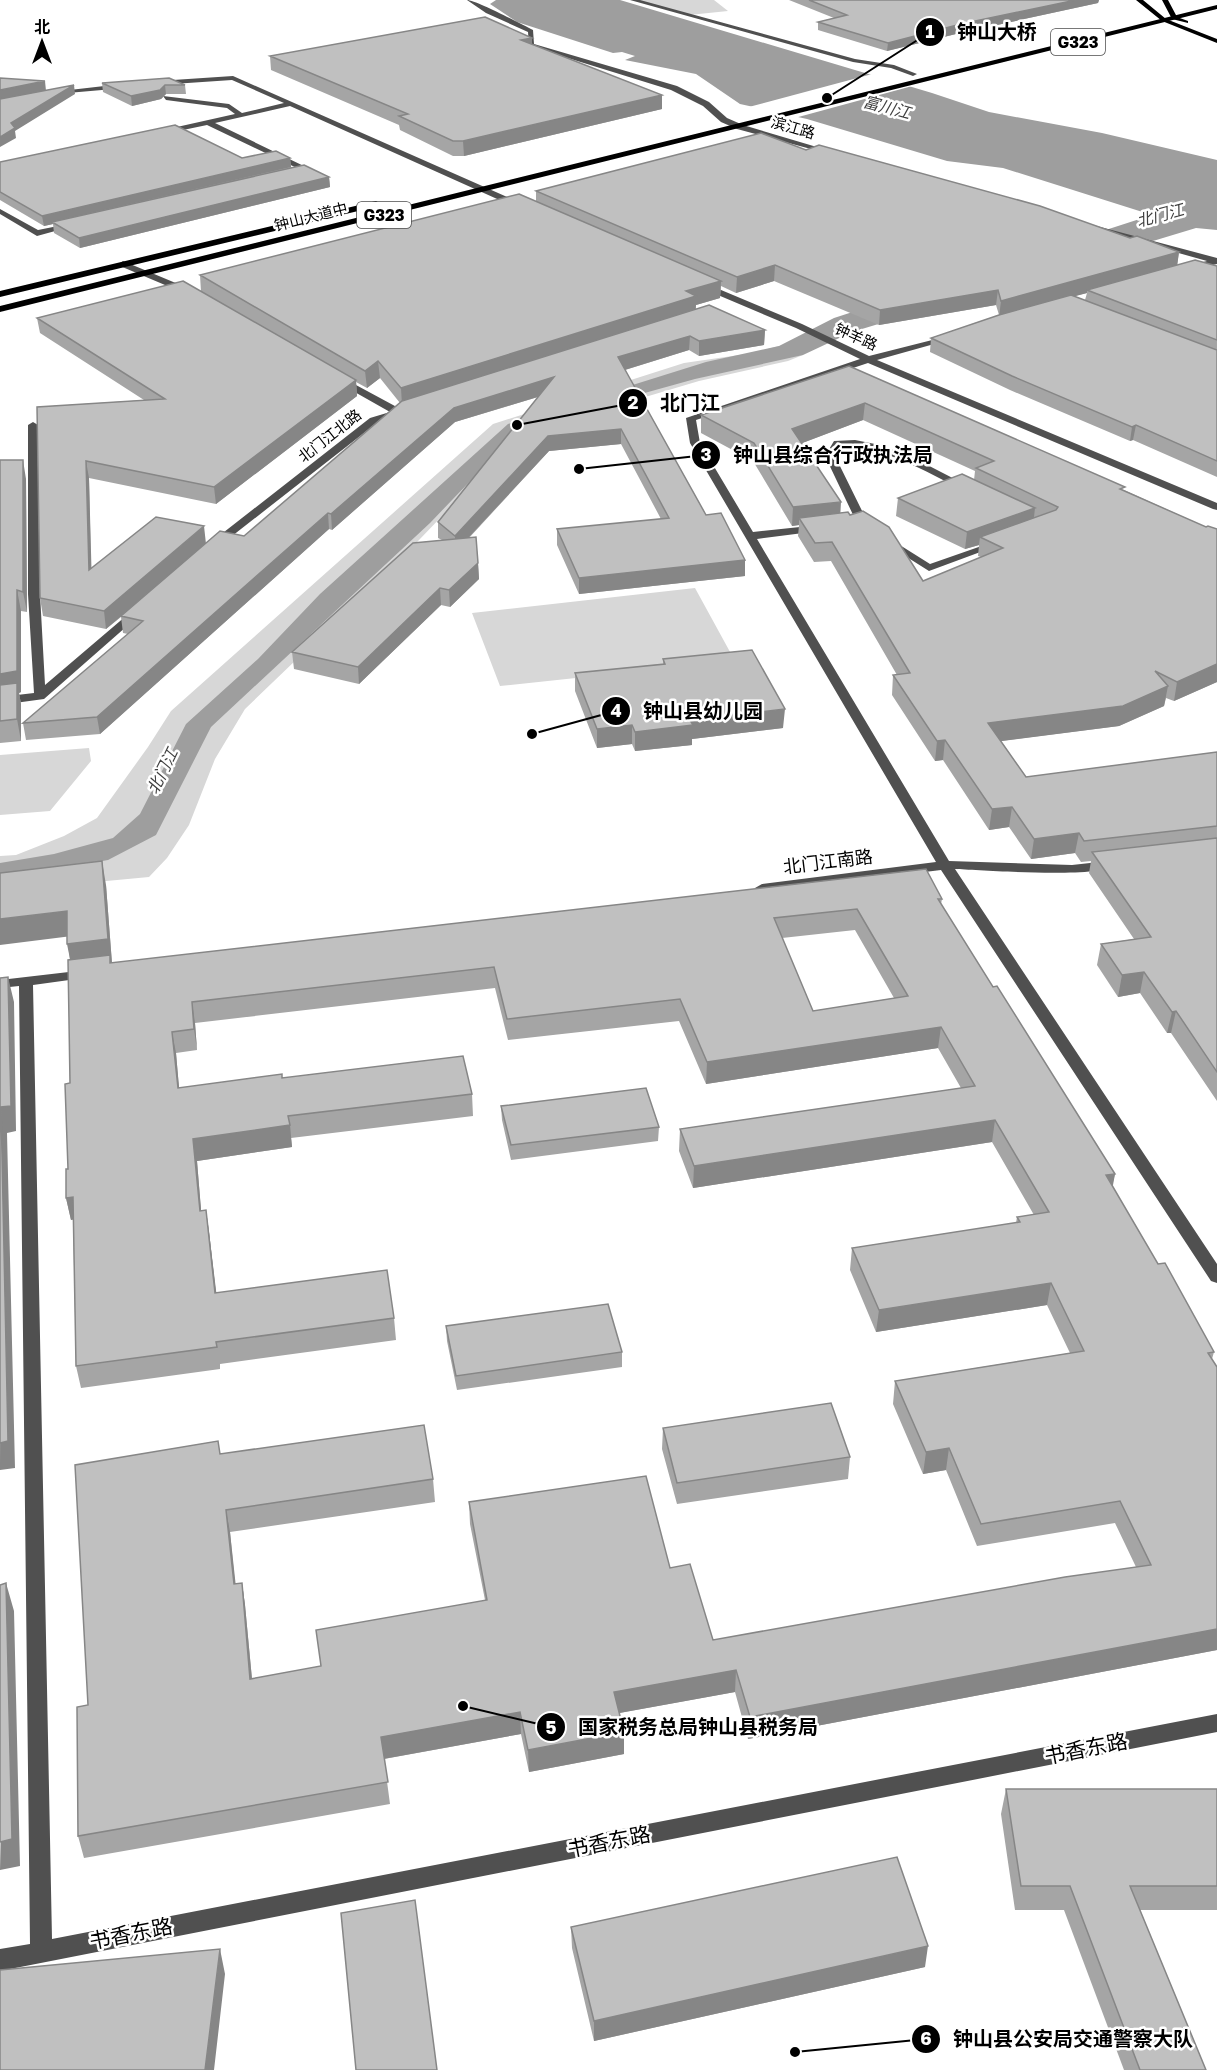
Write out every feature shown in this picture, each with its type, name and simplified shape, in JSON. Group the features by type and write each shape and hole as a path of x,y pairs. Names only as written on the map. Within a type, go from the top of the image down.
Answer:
{"highway":[{"path":"1194,3 1205,0"},
{"name":"G323","path":"432,190 751,114 1182,5"},
{"name":"G323","path":"1164,20 1217,7"},
{"name":"钟山大道中","path":"0,309 1164,20"},
{"name":"钟山大道中","path":"0,294 387,201"}],"main road":[{"path":"1139,0 1164,20 1217,41"},
{"path":"1165,0 1174,18 1217,34"}],"street":[{"name":"滨江路","path":"470,0 488,12 531,32 531,45 674,88 706,104 724,120 740,127 843,156"},
{"path":"633,0 855,61 918,72"},
{"path":"146,84 233,78 526,208"},
{"path":"51,93 136,85"},
{"path":"166,99 229,106 240,116"},
{"path":"150,135 291,104"},
{"path":"208,123 306,170 284,175"},
{"path":"0,211 37,233 82,223"},
{"path":"1084,224 1217,261"},
{"path":"1172,274 1217,261"},
{"path":"123,264 198,296"},
{"name":"钟羊路","path":"697,284 799,326 841,348 1217,507"},
{"path":"730,306 741,303"},
{"path":"959,334 870,359 691,418 695,443 945,865 1217,1277"},
{"name":"北门江北路","path":"209,550 374,420 404,411 330,374"},
{"path":"33,425 34,594 40,696"},
{"path":"975,492 881,448 856,442 838,443 830,456 872,530 929,568 1005,541"},
{"path":"751,536 835,526 872,530"},
{"path":"0,701 40,696 147,604"},
{"name":"北门江南路","path":"745,890 945,865 1072,869 1117,864"},
{"path":"0,984 96,972"},
{"path":"26,981 41,1952"},
{"name":"书香东路","path":"0,1960 1217,1723"}],"shaded area":[{"path":"637,0 714,0 728,11 689,15"},
{"path":"779,346 803,355 788,361 699,381 521,434 394,566 245,709 215,759 189,825 167,858 149,877 0,891 0,856 16,855 64,836 97,818 171,711 493,424 684,363 753,353"},
{"path":"695,588 735,661 500,686 472,613"},
{"path":"89,748 91,761 50,811 0,815 0,755"}],"water":[{"name":"富川江","path":"496,0 620,0 989,112 1102,133 1217,160 1217,230 1196,228 852,332 803,355 695,379 522,427 430,523 211,727 156,835 108,860 42,872 0,876 0,863 54,854 113,838 140,814 186,724 258,659 320,594 508,424 706,362 779,346 834,318 1152,215 1003,168 947,161 807,119 740,104 696,74 625,60 635,56 622,52 613,53 517,22 490,4"}],"pier":[{"path":"876,73 916,85 791,119 745,108"}],"building":[{"path":"809,0 1076,0 961,24 888,43 818,22 847,15"},
{"path":"485,17 532,38 521,40 662,95 463,141 453,141 399,116 408,114 270,56"},
{"path":"0,78 45,81 0,90"},
{"path":"169,78 185,85 165,85 160,90 131,96 102,83"},
{"path":"74,85 11,123 15,128 0,137 0,99"},
{"path":"175,125 242,158 276,151 290,158 42,216 0,192 0,162"},
{"path":"761,133 806,150 819,145 1040,206 1130,238 1137,236 1179,252 1001,301 998,290 880,310 775,265 737,277 536,191"},
{"path":"304,165 329,177 79,238 52,222"},
{"path":"519,194 721,281 686,291 696,296 401,388 378,361 365,371 200,275"},
{"path":"1195,260 1217,266 1217,340 1087,290"},
{"path":"183,281 356,380 214,487 86,461 89,570 156,517 204,526 104,611 40,598 37,407 165,399 37,318"},
{"path":"1071,295 1217,350 1217,461 1136,425 1132,427 1012,376 931,338 999,315"},
{"path":"709,305 765,330 699,341 690,336 618,357 706,515 721,513 745,560 579,578 557,529 669,518 621,429 548,436 455,536 438,522 554,377 454,408 331,514 328,513 97,717 23,723 143,621 121,616 220,531 244,536 402,401"},
{"path":"849,366 1125,487 1120,489 1206,527 1217,529 1217,664 1177,682 1155,671 1168,686 1123,706 988,723 1026,777 1217,752 1217,826 1084,841 1079,833 1034,839 1012,807 992,809 945,740 937,741 893,675 910,673 832,542 815,543 799,518 848,512 850,515 863,511 889,527 923,581 1003,548 980,537 1056,510 1058,507 976,468 994,461 865,403 792,429 841,502 793,507 754,443 701,415"},
{"path":"0,460 23,460 23,592 17,590 17,671 0,674"},
{"path":"962,474 1035,508 967,532 898,498"},
{"path":"476,537 478,563 449,590 440,588 358,667 292,652 413,543"},
{"path":"752,650 785,709 690,720 693,725 635,732 632,725 597,729 575,673 665,664 663,659"},
{"path":"17,683 17,719 0,721 0,685"},
{"path":"1217,838 1217,1072 1176,1011 1172,1012 1144,972 1122,975 1101,944 1151,937 1092,852"},
{"path":"102,861 108,939 67,944 67,911 0,919 0,873"},
{"path":"926,869 942,899 938,899 993,987 997,986 1115,1174 1106,1175 1158,1264 1165,1263 1214,1352 1208,1353 1217,1367 1217,1629 750,1717 736,1670 614,1692 624,1732 528,1750 520,1712 381,1737 388,1782 78,1836 77,1707 88,1705 75,1465 218,1441 220,1454 424,1425 433,1479 226,1510 234,1584 242,1583 250,1679 321,1666 316,1630 487,1600 469,1502 646,1476 670,1568 690,1564 713,1640 1065,1577 1151,1565 1120,1501 981,1524 949,1448 926,1452 895,1381 1084,1351 1051,1283 879,1310 852,1248 1020,1222 1017,1217 1049,1212 995,1120 694,1166 680,1129 975,1086 941,1027 707,1062 680,999 507,1019 494,967 192,1002 194,1029 172,1032 178,1088 282,1074 282,1078 463,1056 472,1094 288,1116 290,1125 193,1139 200,1211 206,1210 215,1293 387,1270 394,1318 216,1342 217,1347 76,1366 73,1197 66,1198 66,1169 68,1169 65,1084 70,1083 68,960 110,955 110,963","holes":["857,909 908,996 813,1011 774,918"]},
{"path":"8,977 11,1106 1,1107 8,1441 0,1443 0,978"},
{"path":"646,1088 659,1127 511,1145 501,1106"},
{"path":"608,1304 622,1352 456,1376 446,1326"},
{"path":"831,1403 850,1457 677,1483 663,1428"},
{"path":"6,1583 12,1839 0,1842 0,1585"},
{"path":"1006,1789 1217,1789 1217,1886 1130,1886 1206,2070 1140,2070 1070,1886 1021,1886"},
{"path":"897,1857 928,1946 594,2021 571,1927"},
{"path":"415,1900 437,2070 356,2070 341,1913"},
{"path":"220,1949 205,2070 0,2070 0,1970"}],"place":[{"name":"钟山大桥","path":"827,98"},
{"name":"北门江","path":"517,425"},
{"name":"钟山县综合行政执法局","path":"579,469"},
{"name":"钟山县幼儿园","path":"532,734"},
{"name":"国家税务总局钟山县税务局","path":"463,1706"},
{"name":"钟山县公安局交通警察大队","path":"795,2052"}]}
